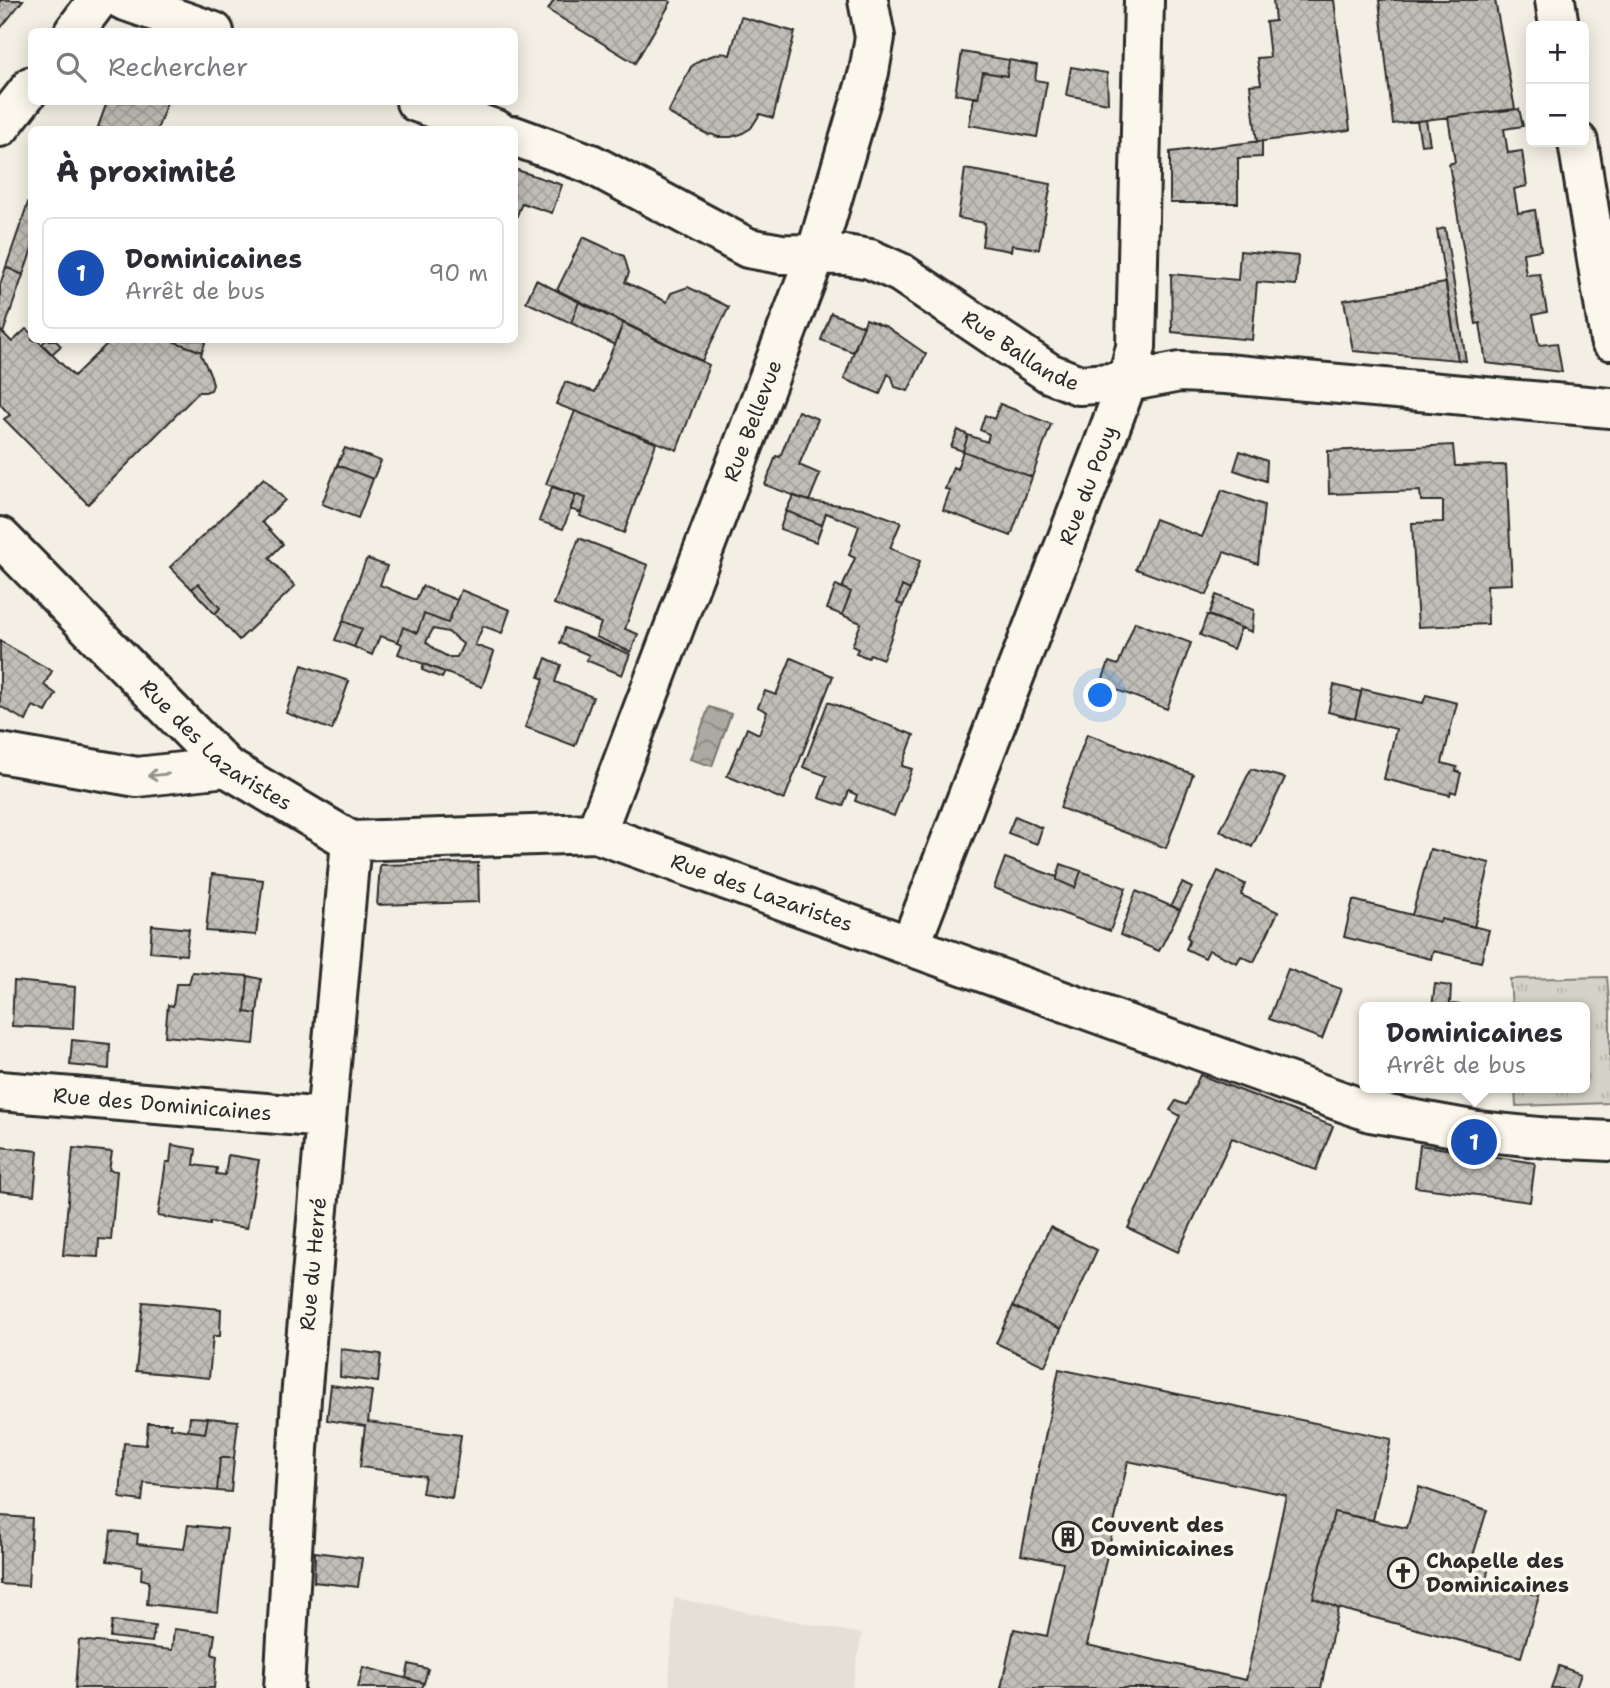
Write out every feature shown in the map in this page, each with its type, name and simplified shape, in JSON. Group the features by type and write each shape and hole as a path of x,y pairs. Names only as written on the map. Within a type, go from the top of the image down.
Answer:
{"street":[{"path":"77,28 98,0"},
{"path":"122,0 202,28"},
{"name":"Rue Bellevue","path":"596,833 816,254 869,72 875,37 868,0"},
{"name":"Rue du Pouy","path":"909,946 1127,382 1136,347 1144,0"},
{"path":"1555,0 1558,21"},
{"path":"0,127 28,91"},
{"path":"425,105 485,126"},
{"name":"Rue Ballande","path":"518,137 591,164 748,248 781,254 845,255 870,259 901,273 1049,373 1079,385 1127,382 1180,372 1610,408"},
{"path":"1579,147 1610,340"},
{"name":"Rue des Lazaristes","path":"0,537 226,767 351,841 596,833 1371,1112 1477,1131 1610,1141"},
{"path":"0,753 137,777 226,767"},
{"name":"Rue du Herré","path":"284,1688 301,1398 351,841"},
{"name":"Rue des Dominicaines","path":"0,1091 326,1118"}],"shaded area":[{"path":"674,1598 862,1634 852,1688 669,1688"}],"green space":[{"path":"1607,977 1610,1012 1610,1103 1516,1106 1515,1093 1590,1093 1590,1002 1512,1002 1510,979"}],"water":[{"path":"709,707 731,714 712,766 690,759"}],"building":[{"path":"0,0 23,0 0,29"},
{"path":"554,0 671,2 635,63 548,10"},
{"path":"1273,0 1334,0 1350,130 1257,142 1250,85 1261,84 1257,58 1270,57 1266,22 1275,21"},
{"path":"1379,0 1495,0 1515,109 1393,124"},
{"path":"741,17 795,32 773,118 760,114 751,128 731,137 709,135 668,113 691,67 714,55 730,55"},
{"path":"962,52 1009,60 1007,76 983,72 978,98 955,94"},
{"path":"1009,60 1037,65 1035,80 1047,82 1037,137 969,125 974,97 978,98 983,72 1007,76"},
{"path":"1071,67 1107,73 1108,103 1066,95"},
{"path":"106,105 166,105 158,126 98,126"},
{"path":"1519,109 1523,126 1504,129 1508,153 1522,151 1527,186 1514,189 1518,213 1535,210 1541,250 1523,253 1526,275 1540,274 1547,312 1533,315 1539,345 1557,343 1562,372 1486,363 1480,323 1476,324 1449,164 1455,162 1448,117"},
{"path":"1426,120 1430,144 1421,145 1417,121"},
{"path":"1262,141 1262,157 1238,158 1238,203 1170,203 1170,152"},
{"path":"965,169 1051,184 1039,249 1012,245 1011,251 982,246 985,223 958,218"},
{"path":"518,170 562,185 552,213 522,203 518,213"},
{"path":"28,203 28,261 23,275 6,267"},
{"path":"1445,228 1466,361 1458,360 1437,230"},
{"path":"583,237 624,256 629,273 625,282 667,302 671,293 688,287 729,307 702,361 557,290"},
{"path":"1240,251 1298,256 1296,285 1257,282 1252,340 1172,332 1171,274 1238,280"},
{"path":"6,267 23,275 3,333 0,330 0,285"},
{"path":"536,280 579,302 571,323 526,302"},
{"path":"1446,283 1458,360 1353,351 1344,300"},
{"path":"579,302 623,323 615,345 571,323"},
{"path":"831,313 864,326 853,352 821,340"},
{"path":"866,319 887,327 926,354 908,391 895,387 888,374 880,394 844,379"},
{"path":"623,323 709,365 677,450 556,404 565,382 595,392"},
{"path":"26,329 28,343 40,343 74,376 108,343 178,343 202,352 213,385 211,390 198,392 88,504 4,419 10,415 0,404 0,330 12,342"},
{"path":"58,343 61,346 52,354 42,344"},
{"path":"178,343 205,343 202,352"},
{"path":"1000,404 1051,424 1032,477 963,451 968,435 987,442 989,434 980,430 985,415 994,419"},
{"path":"575,411 656,443 624,533 580,516 586,498 546,484"},
{"path":"798,411 818,419 799,465 820,474 809,501 765,485 776,456 780,457"},
{"path":"958,430 968,435 963,451 951,447"},
{"path":"1453,445 1455,466 1506,465 1512,584 1487,585 1488,624 1418,627 1412,523 1443,522 1443,501 1421,501 1420,491 1329,494 1328,451"},
{"path":"345,448 381,461 373,479 337,465"},
{"path":"963,451 1032,477 1011,536 943,510 950,490 945,489 953,467 957,469"},
{"path":"1240,451 1267,461 1266,481 1234,470"},
{"path":"337,465 373,479 358,518 322,504"},
{"path":"264,478 285,500 262,522 283,544 269,558 295,586 239,640 215,614 220,608 198,583 192,589 170,567"},
{"path":"552,487 576,495 563,529 539,521"},
{"path":"1222,490 1264,505 1258,564 1224,552 1207,595 1136,569 1155,519 1202,537"},
{"path":"576,495 586,498 581,513 570,509"},
{"path":"793,496 809,501 862,508 901,522 890,548 920,561 910,590 902,586 897,603 903,605 883,659 870,654 868,658 856,653 858,649 852,646 861,623 842,615 851,592 842,588 855,558 849,555 859,526 826,513 822,525 786,511"},
{"path":"786,511 822,525 816,542 780,529"},
{"path":"579,538 648,565 625,629 638,634 631,652 596,637 601,623 554,604"},
{"path":"368,559 387,566 380,585 416,600 422,586 457,600 448,623 424,614 417,633 403,627 398,642 380,636 372,655 354,647 362,629 343,621"},
{"path":"198,583 220,608 215,614 192,589"},
{"path":"836,585 851,592 842,615 827,609"},
{"path":"902,586 910,590 903,605 897,603"},
{"path":"461,590 510,610 502,633 483,626 475,645 494,652 482,687 398,654 402,644 398,642 403,627 417,633 424,614 448,623","holes":["433,629 448,632 463,644 457,657 448,657 426,642"]},
{"path":"1216,595 1254,610 1252,632 1209,615"},
{"path":"1207,615 1241,628 1233,649 1200,635"},
{"path":"343,621 362,629 354,647 335,640"},
{"path":"1135,622 1191,643 1167,709 1101,684 1109,662 1118,665"},
{"path":"565,628 630,654 622,675 586,660 589,655 560,643"},
{"path":"0,641 52,671 44,685 56,694 46,712 33,706 26,721 0,706"},
{"path":"546,658 561,665 555,682 593,697 575,746 525,727 544,679 539,677"},
{"path":"791,658 833,676 784,800 727,776 747,728 759,734 767,712 758,707 765,691 776,695"},
{"path":"424,664 445,672 442,678 422,670"},
{"path":"302,665 349,681 332,730 286,713"},
{"path":"1334,685 1361,692 1355,719 1328,712"},
{"path":"1362,689 1423,703 1426,695 1457,703 1442,763 1457,767 1456,771 1461,773 1456,793 1451,791 1450,795 1384,779 1396,729 1355,719"},
{"path":"828,702 914,735 902,766 912,769 894,816 855,801 857,795 849,791 843,806 819,798 827,776 803,767"},
{"path":"1087,734 1193,774 1166,848 1060,808"},
{"path":"1251,769 1285,778 1252,847 1220,831"},
{"path":"1015,816 1042,828 1037,844 1008,833"},
{"path":"1430,849 1490,863 1474,927 1412,915"},
{"path":"1005,858 1057,877 1057,880 1075,888 1081,871 1126,888 1110,931 994,888"},
{"path":"478,863 479,902 377,905 380,865"},
{"path":"1061,864 1081,871 1075,888 1057,880"},
{"path":"1218,871 1245,884 1241,895 1278,912 1254,962 1241,956 1237,963 1209,950 1205,958 1186,949 1190,940 1187,937"},
{"path":"212,874 263,880 256,935 206,931"},
{"path":"1182,883 1192,888 1180,910 1171,905"},
{"path":"1136,891 1180,910 1159,951 1120,935"},
{"path":"1353,900 1440,922 1441,919 1489,930 1481,962 1433,951 1431,959 1344,937"},
{"path":"152,925 189,929 186,955 150,952"},
{"path":"1288,969 1341,989 1322,1039 1269,1019"},
{"path":"192,972 248,976 245,1012 257,1014 254,1044 165,1036 168,1005 173,1006 176,984 189,984"},
{"path":"248,976 261,979 257,1014 245,1012"},
{"path":"14,981 75,987 73,1029 12,1026"},
{"path":"1435,984 1451,986 1450,1002 1433,1002"},
{"path":"72,1040 110,1044 109,1069 70,1065"},
{"path":"1200,1075 1333,1126 1316,1170 1232,1138 1178,1252 1128,1228 1180,1116 1170,1110 1176,1101 1186,1105"},
{"path":"172,1145 196,1149 194,1165 217,1168 216,1174 225,1175 228,1155 259,1160 247,1228 158,1216 166,1162 170,1162"},
{"path":"1420,1145 1535,1163 1530,1202 1415,1187"},
{"path":"0,1147 38,1151 34,1195 0,1191"},
{"path":"73,1148 112,1152 109,1170 117,1171 111,1240 99,1239 98,1257 63,1255"},
{"path":"1050,1227 1097,1250 1061,1329 1013,1306"},
{"path":"143,1302 221,1309 220,1336 213,1336 209,1378 136,1371"},
{"path":"1013,1306 1061,1329 1045,1366 996,1343"},
{"path":"341,1349 381,1354 378,1382 340,1377"},
{"name":"Couvent des Dominicaines","path":"1059,1369 1391,1439 1373,1520 1334,1512 1313,1598 1338,1608 1321,1688 1001,1688 1014,1629 1047,1636 1063,1563 1021,1555","holes":["1128,1461 1286,1495 1246,1680 1087,1645"]},
{"path":"331,1385 372,1391 368,1422 461,1435 452,1498 422,1493 425,1476 360,1467 365,1426 327,1420"},
{"path":"190,1417 208,1418 205,1433 188,1431"},
{"path":"208,1418 238,1421 234,1458 220,1458 217,1491 144,1483 142,1501 120,1498 124,1443 146,1445 148,1423 171,1423 171,1428 205,1433"},
{"path":"220,1458 234,1458 231,1492 217,1491"},
{"name":"Chapelle des Dominicaines","path":"1419,1487 1487,1510 1472,1559 1489,1565 1486,1581 1539,1596 1521,1657 1338,1608 1313,1598 1334,1512 1407,1528"},
{"path":"0,1516 32,1518 28,1586 0,1584"},
{"path":"188,1525 227,1529 218,1612 147,1604 149,1581 141,1579 142,1566 107,1561 111,1531 138,1534 137,1544 184,1549"},
{"path":"315,1552 362,1558 358,1587 314,1582"},
{"path":"112,1621 155,1626 152,1642 110,1637"},
{"path":"174,1629 215,1634 212,1654 217,1656 214,1688 75,1688 79,1640 172,1650"},
{"path":"409,1664 428,1669 424,1683 406,1678"},
{"path":"1559,1666 1581,1674 1576,1688 1551,1688"},
{"path":"363,1667 424,1683 422,1688 358,1688"}],"place":[{"name":"Dominicaines","path":"1474,1142"},
{"name":"Couvent des Dominicaines","path":"1068,1537"},
{"name":"Chapelle des Dominicaines","path":"1403,1573"}]}
